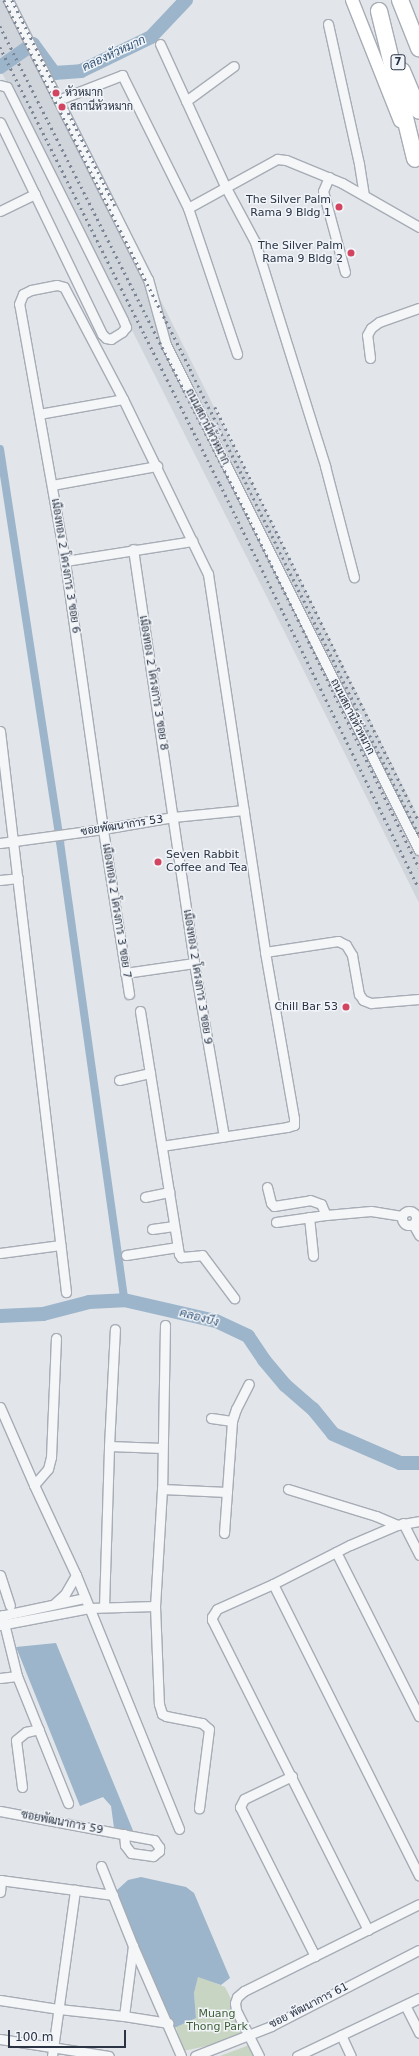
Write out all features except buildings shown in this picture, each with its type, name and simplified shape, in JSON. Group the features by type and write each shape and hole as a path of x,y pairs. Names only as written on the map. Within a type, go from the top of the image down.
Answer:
{"highway":[{"name":"7","path":"400,0 419,48"},
{"path":"377,6 417,164"},
{"name":"7","path":"377,6 419,111"}],"main road":[{"path":"352,0 417,164"}],"street":[{"name":"ถนนสถานีหัวหมาก","path":"8,0 148,279 166,345 419,850"},
{"path":"328,24 359,164 364,195"},
{"path":"160,44 225,186 255,242 325,466 354,577"},
{"path":"186,101 234,66"},
{"path":"58,100 122,75 188,208 237,354"},
{"path":"0,85 7,87 120,313 126,327 122,332 110,338 106,338 102,334 0,122"},
{"path":"188,208 225,186 277,159 291,160 364,195 419,227"},
{"path":"329,177 323,191 345,272"},
{"path":"0,211 35,194"},
{"name":"เมืองทอง 2 โครงการ 3 ซอย 6","path":"103,829 65,561 18,304 23,294 31,290 57,284 64,287 123,399"},
{"path":"370,358 368,335 372,328 379,322 419,308"},
{"path":"39,414 123,399 157,466 208,574 265,952 294,1125 162,1146"},
{"path":"52,485 157,466"},
{"path":"65,561 133,549 192,541"},
{"name":"เมืองทอง 2 โครงการ 3 ซอย 8","path":"133,549 173,818"},
{"path":"0,731 66,1292"},
{"path":"0,810 10,809"},
{"name":"ซอยพัฒนาการ 53","path":"0,843 73,834 173,818 244,810"},
{"name":"เมืองทอง 2 โครงการ 3 ซอย 9","path":"173,818 194,963 224,1136"},
{"name":"เมืองทอง 2 โครงการ 3 ซอย 7","path":"103,829 129,994"},
{"path":"0,880 18,878"},
{"path":"265,952 338,941 346,945 352,955 359,994 363,1000 371,1003 419,1000"},
{"path":"125,974 194,963"},
{"path":"140,1010 177,1247 181,1257 199,1254 206,1259 234,1298"},
{"path":"119,1080 150,1073"},
{"path":"267,1187 271,1203 274,1206 310,1200 321,1204 326,1215"},
{"path":"145,1197 169,1192"},
{"path":"276,1222 326,1215 371,1211 402,1216 409,1210 417,1210 417,1219 413,1224"},
{"path":"402,1216 404,1223 413,1224"},
{"path":"309,1217 313,1256"},
{"path":"413,1224 419,1235"},
{"path":"152,1229 174,1226"},
{"path":"0,1253 60,1244"},
{"path":"126,1254 177,1247"},
{"path":"165,1325 162,1489 155,1606 160,1710 166,1716 202,1723 209,1729 199,1808"},
{"path":"104,1606 108,1446 114,1329"},
{"path":"34,1485 48,1469 51,1457 56,1338"},
{"path":"224,1533 232,1421 236,1409 249,1384"},
{"path":"0,1407 90,1608 179,1829"},
{"path":"211,1418 232,1421"},
{"path":"108,1446 162,1448"},
{"path":"162,1489 227,1492"},
{"path":"288,1489 400,1524 419,1555"},
{"path":"368,1930 292,1776 212,1620 212,1617 217,1609 273,1584 336,1552 400,1524 419,1521"},
{"path":"336,1552 419,1716"},
{"path":"0,1575 10,1606"},
{"path":"54,1604 65,1594 76,1575"},
{"path":"273,1584 419,1876"},
{"path":"2,1620 54,1604 85,1598"},
{"path":"2,1620 104,1606 155,1606"},
{"path":"2,1620 17,1676 68,1803"},
{"path":"0,1678 17,1676"},
{"path":"22,1787 16,1740 26,1732 39,1729"},
{"path":"292,1776 244,1799 240,1807 316,1956"},
{"name":"ซอยพัฒนาการ 59","path":"0,1811 124,1834"},
{"path":"101,1866 133,1946 168,2023 181,2056"},
{"path":"0,1892 1,1880 113,1895"},
{"path":"53,2052 75,1890"},
{"path":"259,2056 236,2010 235,2003 237,1997 244,1991 419,1904"},
{"path":"124,2016 133,1946"},
{"name":"ซอย พัฒนาการ 61","path":"195,2056 249,2036 419,1950"},
{"path":"297,2056 419,1998"},
{"path":"0,2000 168,2023"},
{"path":"405,2005 419,2033"},
{"path":"341,2035 351,2056"},
{"path":"0,2039 53,2052 109,2056"}],"shaded area":[{"path":"0,0 11,0 419,818 419,903 283,629 0,69"}],"green space":[{"name":"Muang Thong Park","path":"198,1976 225,1987 250,2037 183,2051 176,2027 196,2018 194,1993"},
{"name":"Muang Thong Park","path":"252,2044 258,2056 220,2056"}],"water":[{"path":"56,1643 134,1833 114,1828 111,1806 103,1797 80,1806 16,1647"},
{"path":"141,1877 186,1887 194,1893 230,1978 221,1985 198,1977 194,1993 196,2018 172,2029 116,1891 128,1880"}],"waterway":[{"name":"คลองหัวหมาก","path":"0,67 33,44 54,73 81,71 151,37 186,0"},
{"path":"0,449 60,842 124,1300"},
{"name":"คลองบึง","path":"0,1316 43,1314 89,1302 124,1300 216,1321 248,1336 264,1360 285,1385 313,1409 333,1434 400,1463 419,1463"}],"railway":[{"path":"4,0 190,369 419,835"},
{"path":"12,0 115,206"},
{"path":"0,26 248,517 419,868"},
{"path":"0,47 220,484 419,888"},
{"path":"215,407 419,821"}],"place":[{"name":"หัวหมาก","path":"56,93"},
{"name":"สถานีหัวหมาก","path":"62,107"},
{"name":"The Silver Palm Rama 9 Bldg 1","path":"339,207"},
{"name":"The Silver Palm Rama 9 Bldg 2","path":"351,253"},
{"name":"Seven Rabbit Coffee and Tea","path":"158,862"},
{"name":"Chill Bar 53","path":"346,1007"}]}
